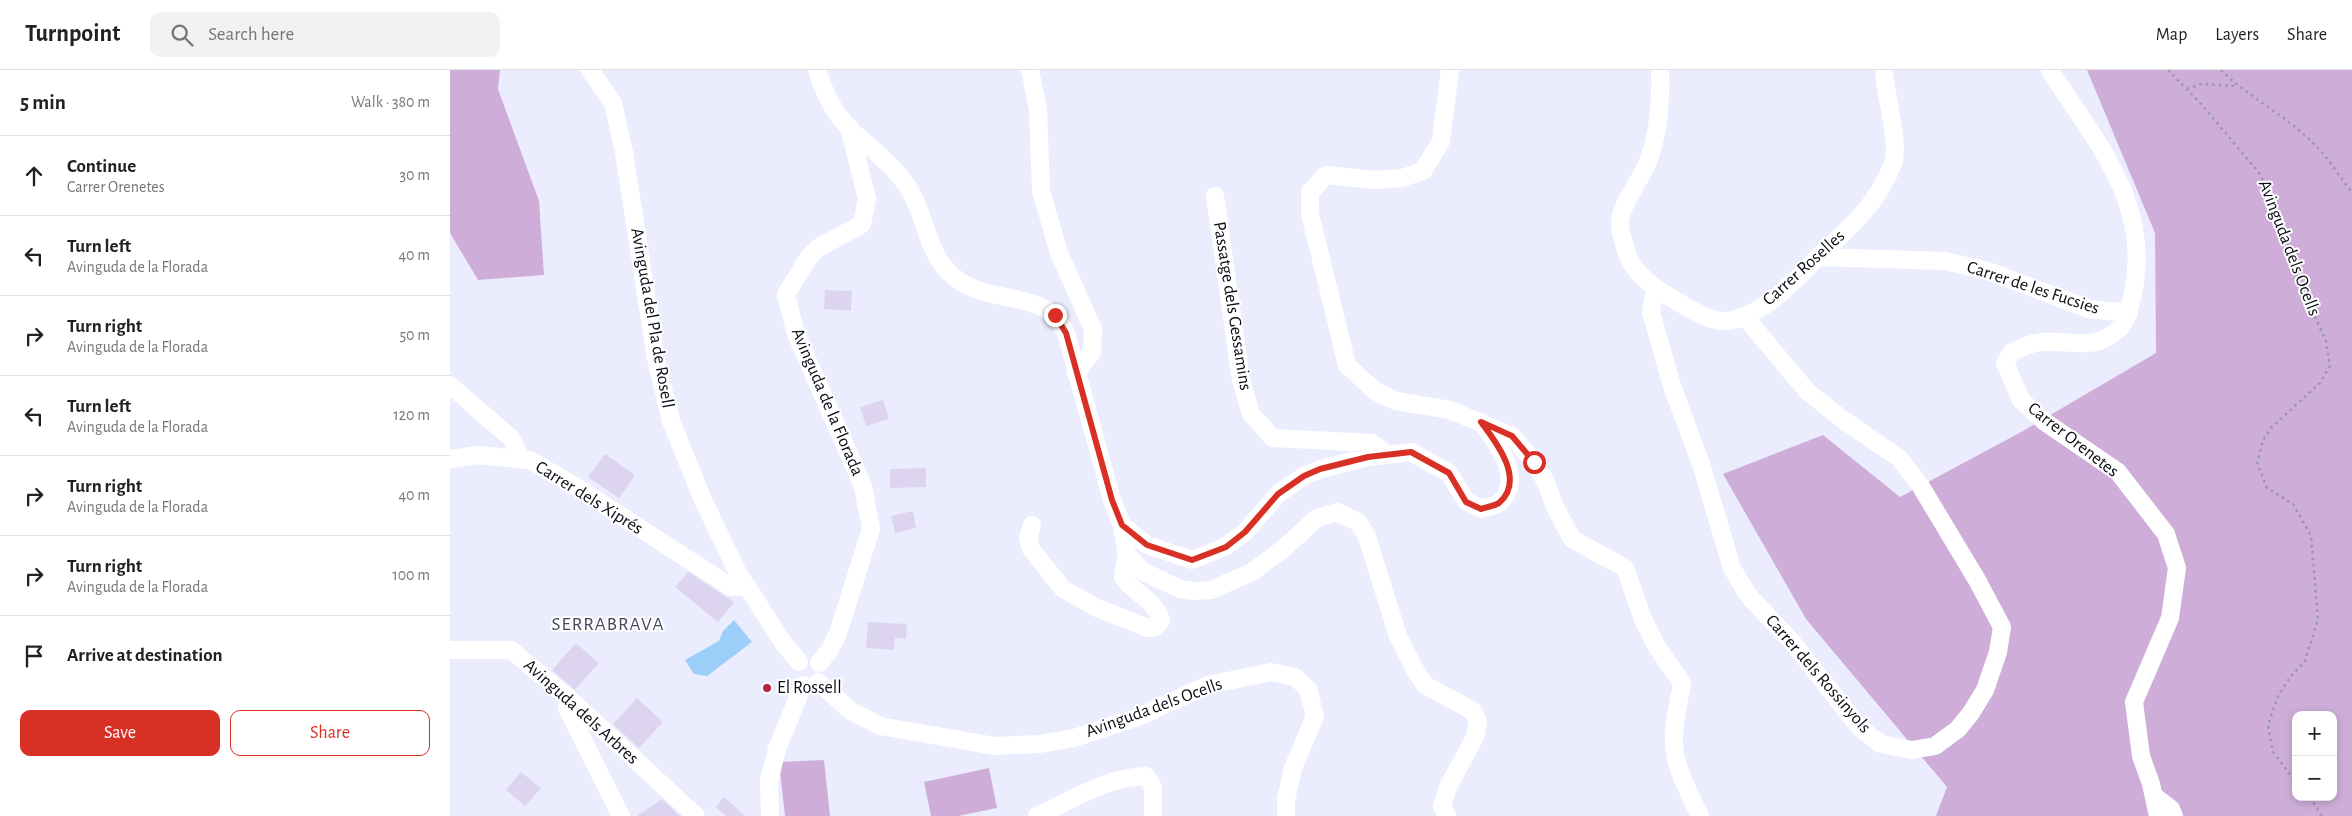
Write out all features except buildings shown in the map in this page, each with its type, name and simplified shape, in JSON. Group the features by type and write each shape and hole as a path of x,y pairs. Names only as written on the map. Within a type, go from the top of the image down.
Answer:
{"street":[{"path":"816,70 828,99 849,128 891,166 911,192 937,259 947,272 978,291 1036,304 1055,315 1066,333 1112,500 1122,525 1127,555 1123,577 1129,586 1158,609 1161,620 1155,627 1148,628 1096,608 1062,589 1031,549 1028,538 1032,525"},
{"path":"1030,70 1038,109 1042,191 1060,253 1093,328 1092,352 1076,373"},
{"path":"1450,70 1441,141 1423,171 1402,178 1375,180 1326,175 1310,192 1310,214 1348,365 1375,390 1396,401 1450,410 1512,436 1534,462 1546,482 1555,507 1572,539 1625,568 1643,619 1657,646 1682,683 1675,717 1674,744 1678,764 1700,816"},
{"name":"Carrer Roselles","path":"1660,70 1660,106 1651,154 1645,173 1627,203 1620,221 1625,249 1634,270 1655,288 1694,311 1722,321 1744,316 1773,299 1855,222 1871,204 1888,177 1894,161 1894,134 1884,88 1884,70"},
{"name":"Carrer Orenetes","path":"2050,70 2118,174 2128,204 2136,240 2136,276 2129,313 2123,327 2106,339 2081,343 2037,342 2012,352 2005,363 2021,400 2045,422 2118,472 2166,534 2177,568 2170,618 2134,702 2141,756 2154,796 2158,816"},
{"name":"Avinguda del Pla de Rosell","path":"599,74 613,103 624,152 656,359 671,421 703,500 737,571 784,644 799,662"},
{"name":"Avinguda de la Florada","path":"819,664 829,651 838,633 871,529 863,486 796,334 786,294 809,256 818,248 862,224 867,199 849,128"},
{"name":"Passatge dels Gessamins","path":"1215,196 1241,380 1251,414 1273,438 1372,443 1388,455"},
{"name":"Carrer de les Fucsies","path":"1818,257 1945,261 1988,271 2089,309 2129,313"},
{"name":"Carrer dels Rossinyols","path":"1655,288 1651,312 1672,386 1701,464 1732,568 1748,595 1794,642 1860,728 1881,744 1912,750 1935,746 1958,730 1972,713 1985,690 1998,652 2002,626 1977,580 1920,485 1899,458 1842,420 1807,392 1744,316"},
{"name":"Carrer dels Xiprés","path":"450,385 511,438 522,460 530,460 578,488 731,587 747,586"},
{"path":"1122,525 1147,545 1192,560 1226,547 1245,532 1278,494 1304,476 1320,469 1368,457 1411,452 1449,473 1466,502 1481,509 1498,504 1506,494 1510,477 1507,461 1481,422"},
{"path":"450,460 477,455 522,460"},
{"path":"1127,555 1142,571 1180,589 1194,591 1211,590 1252,572 1283,549 1317,518 1337,512 1358,522 1367,537 1398,636 1414,668 1425,685 1473,711 1478,721 1476,737 1448,787 1442,806 1447,816"},
{"name":"Avinguda dels Arbres","path":"450,650 511,650 572,701 696,816"},
{"path":"770,816 769,781 777,749 810,684 822,675 819,664 808,658 799,662 794,671 795,677 810,684"},
{"name":"Avinguda dels Ocells","path":"810,684 851,711 880,726 995,746 1040,744 1074,738 1138,717 1208,685 1271,672 1295,677 1308,689 1315,716 1293,768 1286,800 1286,816"},
{"path":"572,701 567,708 621,816"},
{"path":"1037,816 1102,784 1124,777 1146,776 1153,787 1153,816"},
{"path":"2154,796 2171,809 2174,816"}],"path":[{"path":"2168,70 2187,89 2202,84 2240,86"},
{"path":"2221,70 2269,106 2318,147 2352,192"},
{"name":"Avinguda dels Ocells","path":"2187,89 2260,174 2285,228 2291,264 2326,341 2330,366 2320,383 2272,426 2263,440 2257,463 2267,488 2293,504 2311,536 2318,619 2305,661 2291,676 2278,696 2268,725 2273,752 2292,777"},
{"path":"2313,801 2322,816"}],"shaded area":[{"path":"450,70 500,70 498,89 539,201 544,275 478,280 450,233"},
{"path":"2087,70 2352,70 2352,816 1936,816 1947,787 1806,619 1723,474 1823,435 1900,497 2023,431 2156,353 2155,233"},
{"path":"824,760 830,816 785,816 779,762"},
{"path":"989,768 997,808 958,816 931,816 924,782"}],"water":[{"path":"734,620 752,642 707,676 694,674 685,660 719,641 723,631"}],"place":[{"name":"El Rossell","path":"767,688"}],"district":[{"name":"SERRABRAVA","path":"608,624"}],"route":[{"path":"1055,315 1066,333 1112,500 1122,525 1147,545 1192,560 1226,547 1245,532 1278,494 1304,476 1320,469 1368,457 1411,452 1449,473 1466,502 1481,509 1498,504 1506,494 1510,477 1507,461 1499,446 1481,422 1512,436 1534,462"}]}
